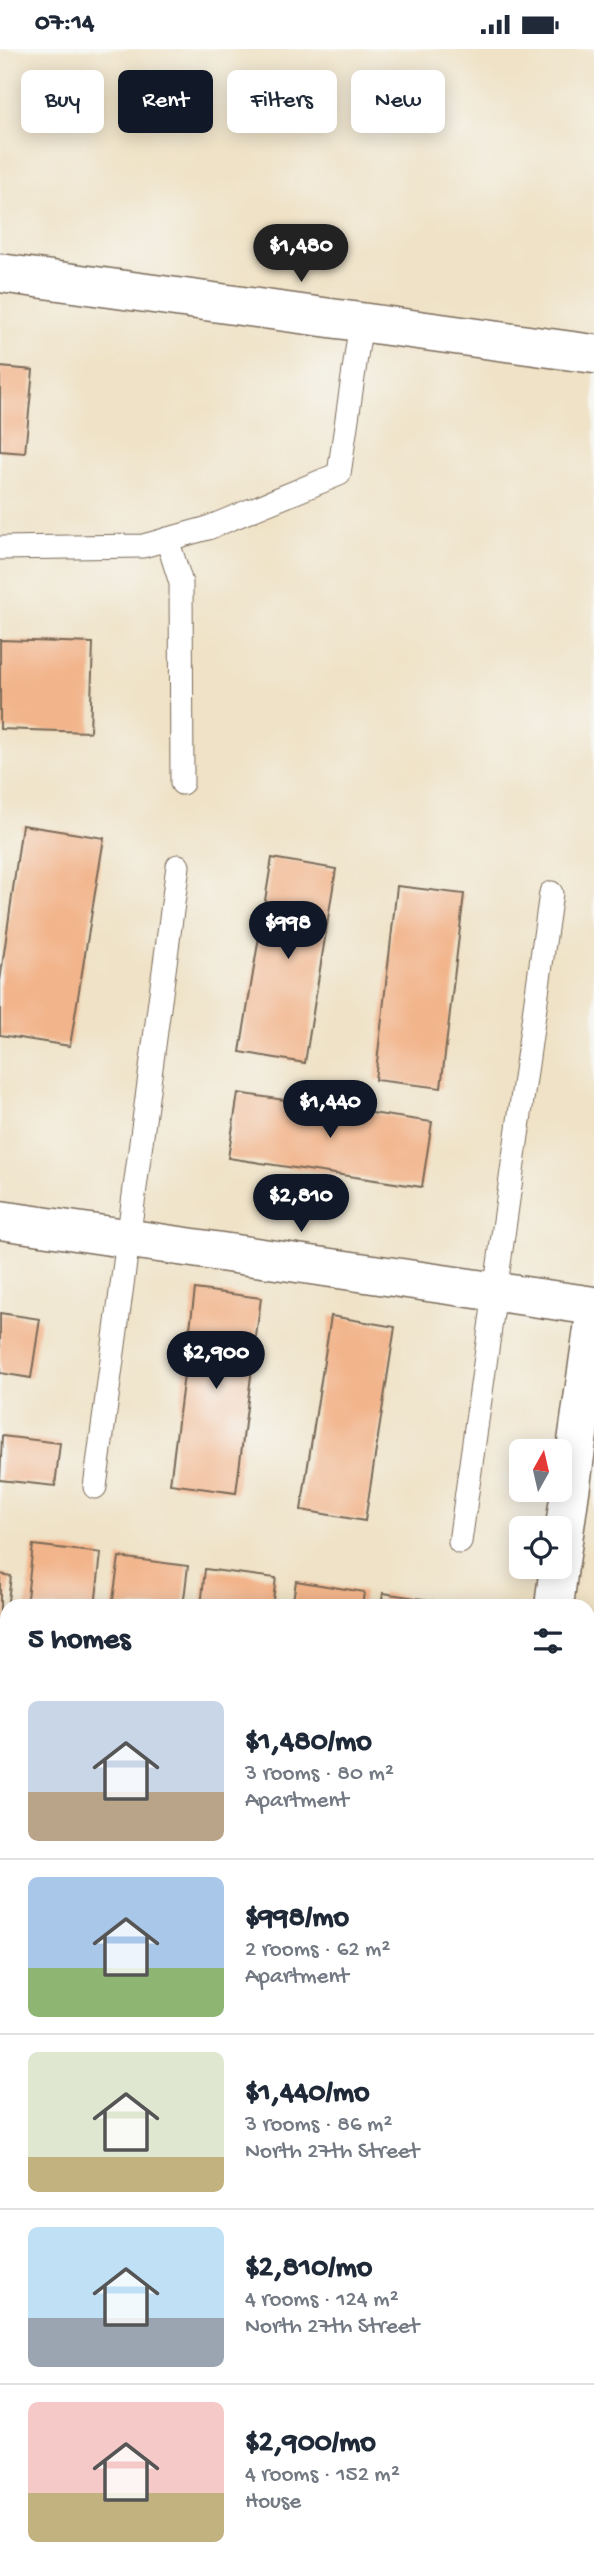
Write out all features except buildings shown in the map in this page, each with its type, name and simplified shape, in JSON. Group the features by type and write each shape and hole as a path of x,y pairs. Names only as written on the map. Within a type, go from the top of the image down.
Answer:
{"street":[{"path":"0,273 594,354"},
{"path":"0,1220 594,1306"},
{"path":"567,1516 594,1322"},
{"path":"555,1599 558,1579"}],"lane":[{"path":"0,548 143,546 208,528 339,474 361,322"},
{"path":"167,539 181,583 182,783"},
{"path":"95,1487 178,866"},
{"path":"460,1542 551,893"}]}
